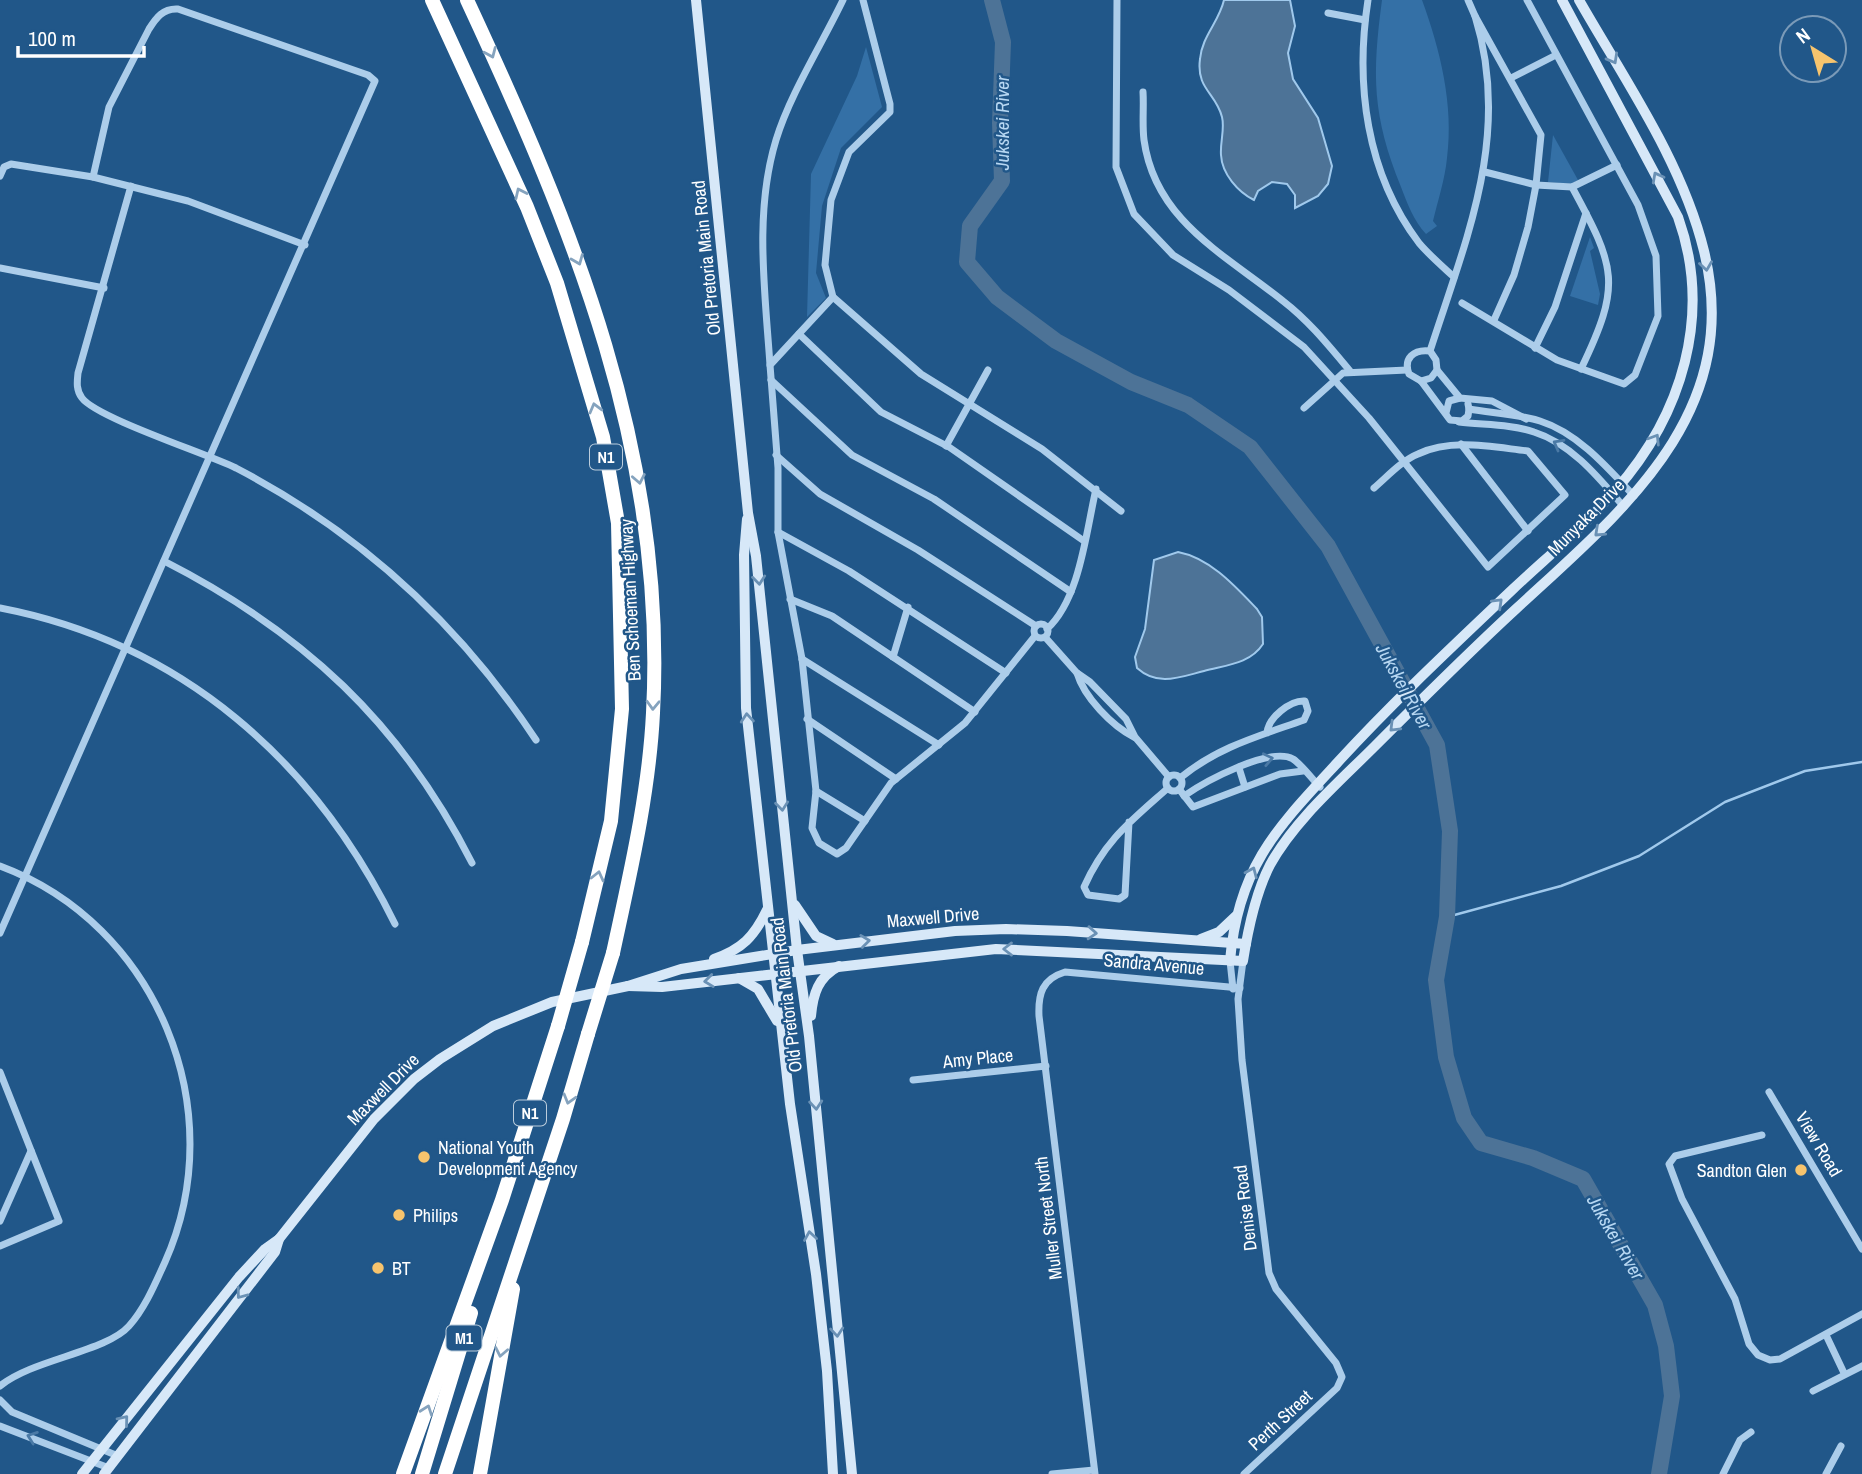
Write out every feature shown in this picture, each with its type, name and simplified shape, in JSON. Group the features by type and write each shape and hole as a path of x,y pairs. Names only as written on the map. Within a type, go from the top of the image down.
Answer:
{"highway":[{"name":"Ben Schoeman Highway","path":"432,0 527,207 557,283 603,437 618,523 622,709 611,821 582,942 558,1026 502,1200"},
{"name":"Ben Schoeman Highway","path":"467,0 583,274 606,341 630,431 647,519 654,644 653,714 635,848 613,953 531,1213"},
{"path":"403,1474 502,1200"},
{"name":"M1","path":"422,1474 459,1357 502,1200"},
{"path":"480,1474 511,1296 531,1213"},
{"name":"M1","path":"445,1474 531,1213"}],"main road":[{"name":"Old Pretoria Main Road","path":"696,0 748,513 756,556 797,950 809,1036 852,1474"},
{"name":"Munyaka Drive","path":"1230,961 1238,914 1261,852 1298,803 1449,650 1613,494 1661,428 1684,368 1693,315 1690,259 1678,217 1562,0"},
{"name":"Munyaka Drive","path":"1243,961 1258,893 1278,851 1365,756 1458,663 1635,496 1676,436 1698,387 1710,324 1707,272 1694,217 1680,184 1579,0"},
{"name":"Old Pretoria Main Road","path":"748,513 744,555 746,708 781,1030 816,1274 827,1371 833,1474"},
{"path":"792,899 802,920 816,936 836,945"},
{"path":"688,968 742,948 754,934 767,909"},
{"path":"1195,941 1219,932 1238,914"},
{"name":"Maxwell Drive","path":"82,1474 239,1277 265,1249 279,1239 374,1119 414,1079 440,1059 493,1026 524,1012 582,994 628,986 664,972 797,950 955,931 1006,929 1246,944"},
{"name":"Maxwell Drive","path":"628,986 662,987 845,964 1009,949 1243,961"},
{"path":"809,1036 815,991 826,975 845,964"},
{"path":"739,978 763,996 781,1030"},
{"name":"Maxwell Drive","path":"107,1471 275,1252 279,1239"}],"street":[{"path":"843,0 775,142 767,188 762,251 776,455 778,531 802,659 816,791 814,836 833,853 846,848 896,779 975,712 1035,636 1036,626"},
{"path":"863,0 890,112 849,152 831,200 825,265 833,297 904,360 1096,489 1121,511"},
{"path":"1118,0 1115,167 1134,214 1173,255 1229,290 1304,347 1405,462 1488,567 1565,495 1528,451 1461,444 1418,454 1405,462 1374,488"},
{"path":"1368,0 1363,95 1370,135 1384,181 1396,210 1410,230 1454,277"},
{"path":"1468,0 1541,135 1536,185 1514,275 1494,320"},
{"path":"1462,303 1494,320 1535,348 1619,383 1628,382 1635,375 1658,316 1656,256 1639,205 1527,0"},
{"path":"0,933 375,81 355,71 191,13 168,10 149,29 109,107 93,177"},
{"path":"1328,13 1365,20"},
{"path":"1430,351 1471,227 1485,172 1488,92 1475,16"},
{"path":"1511,78 1556,55"},
{"path":"1143,92 1144,140 1150,163 1158,186 1175,214 1199,240 1303,317 1349,371"},
{"path":"0,176 4,167 11,164 93,177 210,208 304,245"},
{"path":"1485,172 1536,185 1572,187 1617,165"},
{"path":"131,186 78,373 78,390 82,398 107,415 212,456 314,515 402,581 471,653 536,740"},
{"path":"1572,187 1604,248 1609,288 1606,313 1581,369"},
{"path":"1535,348 1555,307 1587,213"},
{"path":"0,268 104,288"},
{"path":"770,365 833,297"},
{"path":"799,334 881,412 946,446 1084,541"},
{"path":"1430,351 1436,360 1437,370 1469,409 1539,421 1567,435 1635,496"},
{"path":"1430,351 1414,352 1408,360 1407,370 1412,378 1422,381 1431,378 1437,370"},
{"path":"946,446 988,370"},
{"path":"1304,408 1333,380 1349,371 1407,370"},
{"path":"771,380 852,455 934,499 1071,592"},
{"path":"1422,381 1450,420 1534,432 1567,448 1625,507"},
{"path":"1446,413 1449,401 1492,401 1526,419"},
{"path":"1458,422 1465,419 1469,409"},
{"path":"1461,444 1528,531"},
{"path":"776,455 831,502 918,550 1036,626 1041,624 1077,673 1088,694 1115,723 1135,737"},
{"path":"1035,636 1046,633 1065,610 1096,489"},
{"path":"778,531 908,607 1006,673"},
{"path":"164,561 257,614 309,653 344,686 402,751 438,803 472,863"},
{"path":"790,599 832,616 975,712"},
{"path":"893,657 908,607"},
{"path":"0,608 53,621 124,648 214,701 284,761 343,832 395,924"},
{"path":"802,659 939,745"},
{"path":"1077,673 1096,688 1122,716 1135,737 1169,777 1180,778 1208,755 1267,733 1306,718 1308,711 1305,701 1298,701 1275,716 1268,725 1267,733"},
{"path":"807,719 896,779"},
{"path":"1184,796 1200,785 1239,768 1285,756 1294,760 1328,795"},
{"path":"1239,768 1245,787"},
{"path":"1180,778 1179,789 1193,807 1280,774 1303,771"},
{"path":"1129,822 1125,895 1119,899 1088,895 1084,887 1106,846 1129,822 1168,788 1169,777"},
{"path":"1168,788 1179,789"},
{"path":"816,791 865,821"},
{"path":"0,866 24,875 92,921 119,949 153,996 173,1042 185,1082 191,1152 181,1222 154,1287 128,1327 104,1341 20,1372 0,1386"},
{"path":"0,920 9,912"},
{"name":"Denise Road","path":"1230,961 1238,999 1242,1060 1269,1273 1276,1289 1340,1368 1342,1380 1337,1388"},
{"path":"1236,987 1243,961"},
{"name":"Sandra Avenue","path":"1065,972 1236,987"},
{"name":"Muller Street North","path":"1065,972 1048,980 1038,1002 1095,1472"},
{"name":"Amy Place","path":"913,1080 1046,1066"},
{"path":"0,1072 59,1221 0,1246"},
{"name":"View Road","path":"1769,1091 1862,1249"},
{"path":"1762,1135 1675,1156 1670,1162 1670,1170 1735,1299 1751,1347 1764,1358 1775,1360 1862,1314"},
{"path":"0,1221 32,1151"},
{"path":"1826,1335 1844,1373"},
{"path":"1814,1391 1844,1373 1862,1366"},
{"name":"Perth Street","path":"1244,1474 1337,1388"},
{"path":"0,1399 12,1412 118,1456"},
{"path":"0,1426 107,1471"},
{"path":"1723,1474 1740,1440 1751,1432"},
{"path":"1826,1474 1841,1446"},
{"path":"1052,1474 1095,1472"}],"shaded area":[{"path":"1224,0 1290,0 1295,26 1288,53 1293,79 1318,118 1332,166 1328,184 1318,196 1295,208 1295,195 1287,184 1272,182 1258,191 1254,200 1237,187 1224,169 1221,155 1222,117 1201,77 1200,59 1204,43"},
{"path":"1382,0 1422,0 1444,78 1449,118 1447,158 1433,221 1437,226 1426,234 1414,218 1403,193 1384,138 1376,73"},
{"path":"866,47 882,107 841,148 822,206 816,273 826,298 807,317 811,174 857,76"},
{"path":"1553,135 1578,180 1571,184 1548,182"},
{"path":"1590,237 1594,248 1590,251 1600,294 1598,305 1570,296"},
{"path":"1178,552 1201,560 1211,567 1231,582 1257,609 1262,617 1263,644 1258,651 1237,663 1178,678 1161,679 1145,674 1137,668 1135,657 1145,629 1154,560"}],"waterway":[{"name":"Jukskei River","path":"992,0 1003,42 1000,123 1002,181 970,226 967,262 997,297 1056,341 1131,382 1188,405 1250,447 1328,546 1437,745 1450,831 1447,917 1436,980 1446,1057 1464,1118 1481,1143 1533,1158 1583,1179 1655,1305 1666,1346 1672,1396 1659,1474"},
{"path":"1447,917 1561,886 1639,856 1725,802 1805,771 1862,762"}],"place":[{"name":"National Youth Development Agency","path":"424,1157"},
{"name":"Sandton Glen","path":"1801,1170"},
{"name":"Philips","path":"399,1215"},
{"name":"BT","path":"378,1268"}]}
